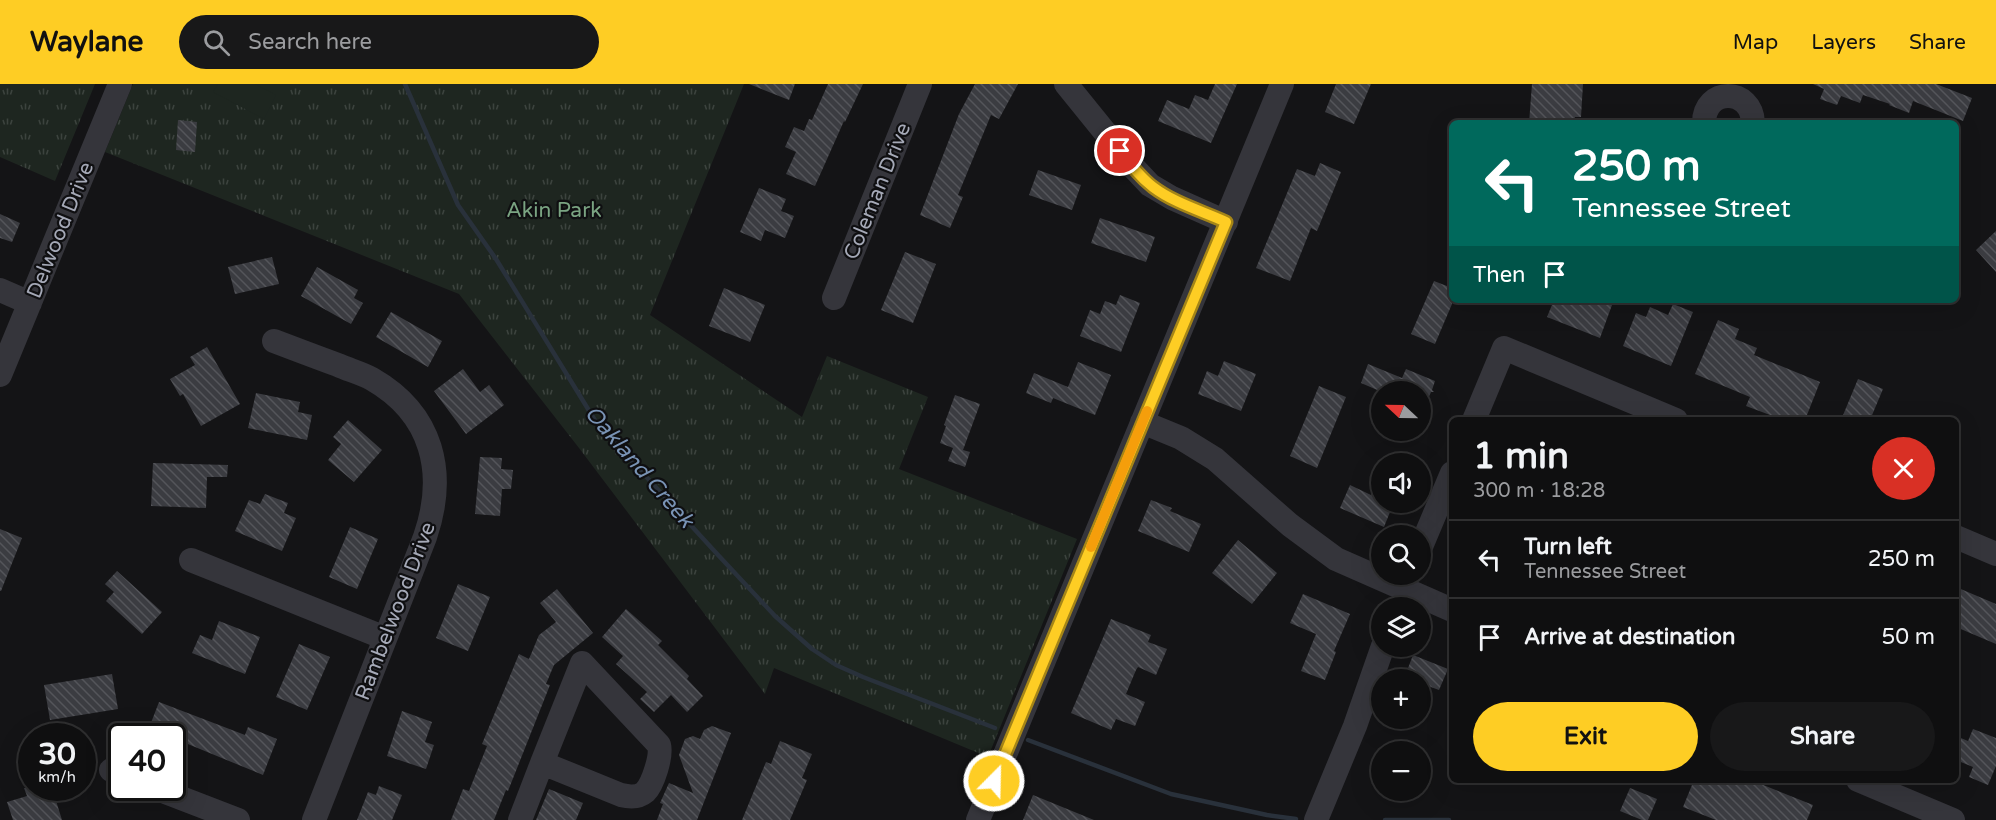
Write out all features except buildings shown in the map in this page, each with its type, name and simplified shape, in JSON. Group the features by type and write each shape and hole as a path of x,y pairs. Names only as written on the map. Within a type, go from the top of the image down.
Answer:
{"street":[{"name":"Delwood Drive","path":"0,375 120,84"},
{"name":"Coleman Drive","path":"834,298 920,84"},
{"path":"1065,84 1150,185 1172,198 1226,222"},
{"path":"978,820 1282,84"},
{"path":"1704,120 1704,113 1714,100 1741,91 1750,108 1752,120"},
{"path":"0,290 30,303"},
{"name":"Rambelwood Drive","path":"274,341 366,376 378,383 409,410 428,441 436,476 435,501 425,537 314,820"},
{"path":"1475,417 1504,348 1669,417"},
{"path":"1142,422 1181,438 1215,459 1290,525 1336,559 1449,609"},
{"path":"1430,525 1449,480"},
{"path":"1959,538 1996,554"},
{"path":"191,560 385,638"},
{"path":"1316,820 1355,726 1379,657"},
{"path":"520,820 542,763 582,663 653,737 661,751 647,789 643,794 633,797 621,795 542,763"},
{"path":"1865,783 1953,820"},
{"path":"186,800 238,820"}],"green space":[{"path":"0,84 95,84 55,181 0,157"},
{"name":"Akin Park","path":"133,84 744,84 650,315 802,417 827,356 928,397 899,469 1077,539 988,757 774,668 765,694 459,294 105,152"},
{"path":"218,84 255,84 276,95 264,119 213,92"}],"waterway":[{"name":"Oakland Creek","path":"405,84 458,205 496,259 596,422 775,616 812,649 836,665 863,677 995,728"},
{"name":"Oakland Creek","path":"1028,740 1171,794 1296,819"},
{"name":"Oakland Creek","path":"1385,820 1449,820"}],"slow traffic":[{"path":"1091,547 1147,411"}],"route":[{"path":"994,781 1226,222 1154,188 1120,151"}]}
